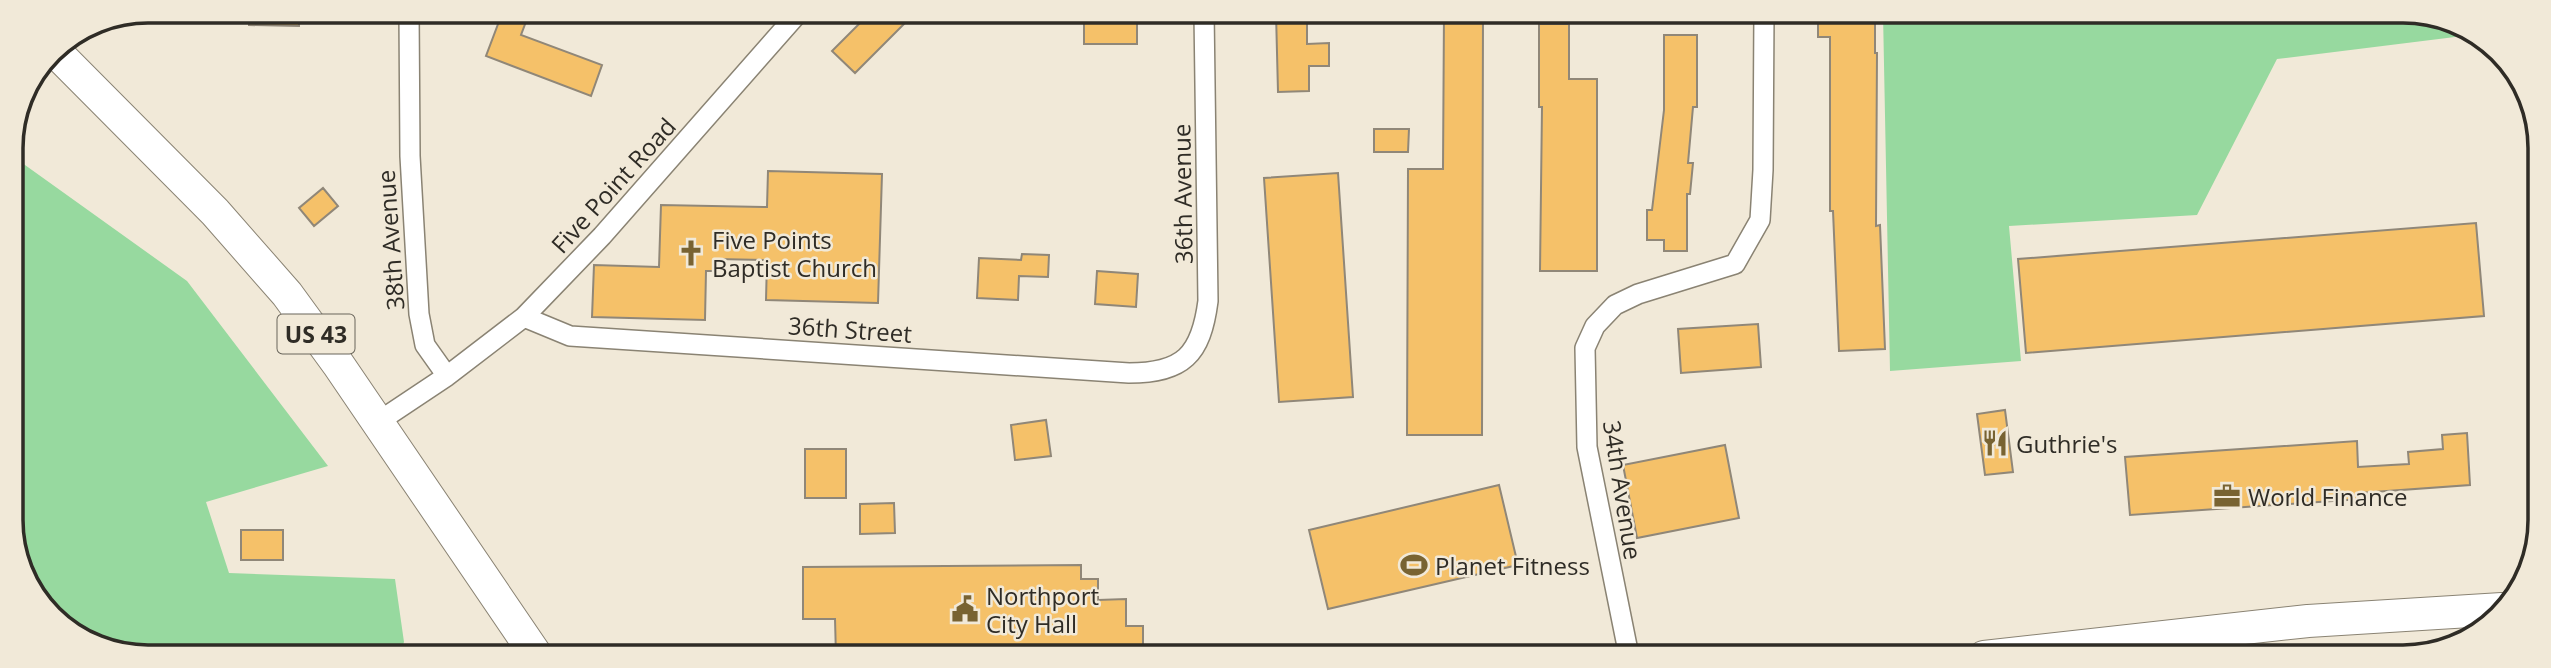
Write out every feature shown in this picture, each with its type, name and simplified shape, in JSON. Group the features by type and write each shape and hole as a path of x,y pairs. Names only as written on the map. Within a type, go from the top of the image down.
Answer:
{"highway":[{"name":"US 43","path":"61,57 215,212 286,294 378,422 529,645"},
{"path":"2107,645 2308,621 2491,610"}],"street":[{"name":"38th Avenue","path":"409,23 410,156 419,314 425,345 447,376"},
{"name":"Five Point Road","path":"447,376 524,317 602,236 789,23"},
{"name":"36th Avenue","path":"1177,366 1195,348 1205,325 1208,301 1204,23"},
{"name":"34th Avenue","path":"1627,645 1587,447 1585,348 1595,326 1615,306 1638,294 1735,264 1760,220 1764,23"},
{"name":"36th Street","path":"524,317 570,336 1129,373 1153,373 1177,366"},
{"path":"378,422 447,376"}],"green space":[{"path":"1883,23 2404,23 2428,25 2460,36 2277,59 2197,215 2009,226 2021,361 1890,371"},
{"path":"23,164 187,281 328,466 206,502 229,573 395,579 403,645 123,643 85,629 71,620 48,597 29,561 23,529"}],"building":[{"path":"249,23 299,23 299,26"},
{"path":"498,23 526,23 521,35 602,65 591,96 486,56"},
{"path":"860,23 905,23 855,73 832,51"},
{"path":"1084,23 1137,23 1137,44 1084,44"},
{"path":"1276,23 1307,23 1307,44 1329,43 1329,66 1309,66 1309,91 1278,92"},
{"path":"1444,23 1483,23 1482,435 1407,435 1408,169 1443,169"},
{"path":"1818,23 1875,23 1876,226 1880,225 1885,349 1839,351 1833,211 1830,211 1830,37 1818,37"},
{"path":"1539,24 1569,24 1569,79 1597,79 1597,271 1540,271 1542,107 1539,107"},
{"path":"1664,35 1697,35 1697,107 1693,107 1688,163 1693,163 1690,194 1687,194 1687,251 1664,251 1664,240 1647,240 1647,210 1652,210 1664,110"},
{"path":"1374,129 1409,129 1408,152 1374,152"},
{"path":"768,171 882,174 878,303 766,300 767,260 717,259 716,271 706,271 705,320 592,317 594,265 659,267 661,205 767,207"},
{"path":"1338,173 1353,397 1279,402 1264,178"},
{"path":"323,188 338,206 314,226 299,208"},
{"path":"2476,223 2484,316 2026,353 2018,259"},
{"path":"1022,254 1049,255 1048,277 1019,276 1018,300 977,298 979,258 1021,260"},
{"path":"1097,271 1138,274 1136,307 1095,304"},
{"path":"1758,324 1761,367 1681,373 1678,329"},
{"name":"Guthrie's","path":"2005,410 2013,472 1985,475 1977,414"},
{"path":"1046,420 1051,456 1015,460 1011,425"},
{"path":"2467,433 2470,485 2360,493 2361,499 2130,515 2125,457 2357,441 2358,467 2409,464 2408,452 2443,449 2442,435"},
{"path":"1725,445 1739,518 1637,538 1623,465"},
{"path":"805,449 846,449 846,498 805,498"},
{"path":"1499,485 1518,565 1328,609 1309,530"},
{"path":"894,503 895,533 860,534 860,504"},
{"path":"241,530 283,530 283,560 241,560"},
{"name":"Northport City Hall","path":"1081,565 1081,579 1098,579 1098,600 1126,599 1126,626 1143,626 1143,645 836,645 835,619 803,619 803,567"}],"place":[{"name":"Five Points Baptist Church","path":"691,253"},
{"name":"Guthrie's","path":"1995,443"},
{"name":"World Finance","path":"2227,496"},
{"name":"Planet Fitness","path":"1414,565"},
{"name":"Northport City Hall","path":"965,609"}]}
